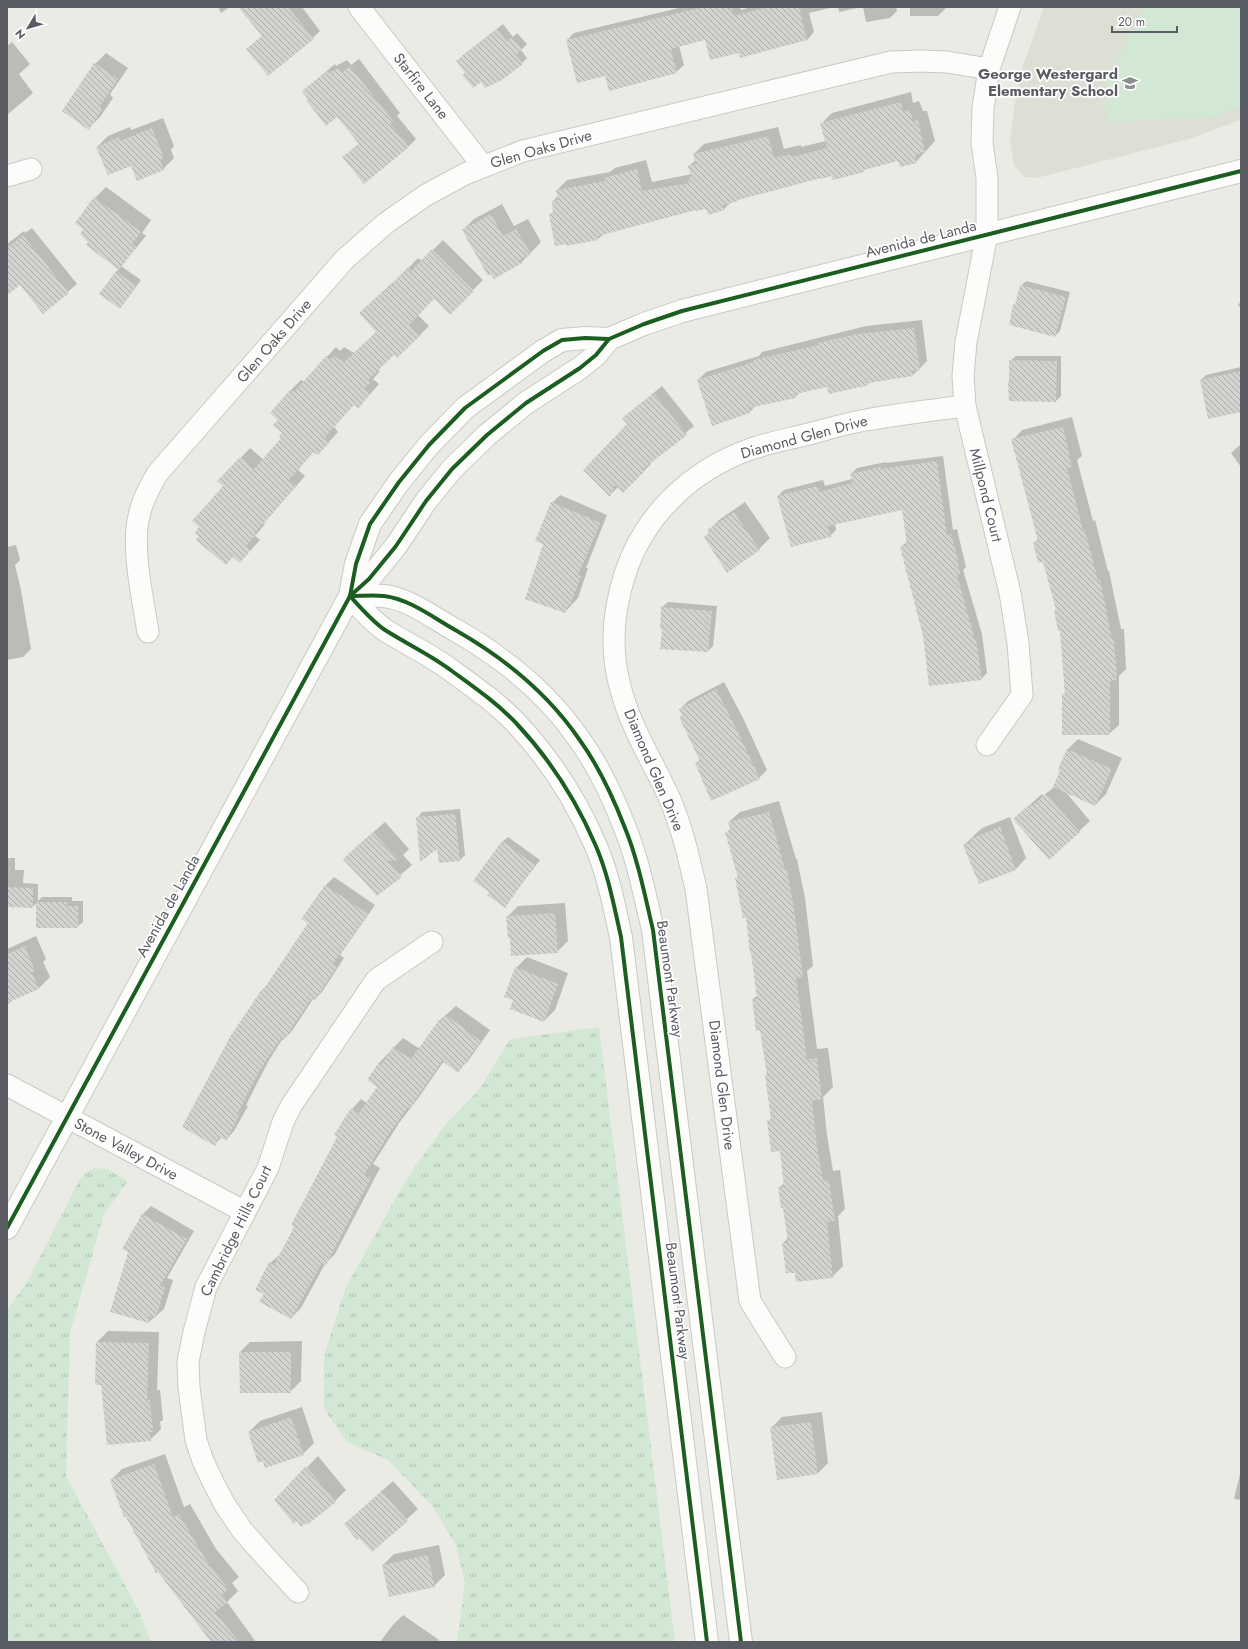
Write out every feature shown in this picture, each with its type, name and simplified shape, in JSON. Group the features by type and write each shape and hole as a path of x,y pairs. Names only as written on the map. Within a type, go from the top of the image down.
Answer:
{"street":[{"name":"Starfire Lane","path":"359,7 483,166"},
{"name":"Millpond Court","path":"987,746 1022,695 1018,643 1010,593 964,406 963,376 966,342 987,234 987,178 982,143 983,108 989,69 1010,7"},
{"name":"Glen Oaks Drive","path":"148,632 141,590 136,540 138,516 146,494 158,474 344,260 386,223 426,195 483,166 523,151 891,62 947,62 989,69"},
{"path":"7,176 31,169"},
{"name":"Avenida de Landa","path":"7,1228 350,596 356,564 370,524 399,482 429,445 466,408 543,350 562,340 585,338 609,339 644,324 682,311 1241,171"},
{"name":"Avenida de Landa","path":"350,596 369,579 396,546 426,501 452,469 488,435 526,403 580,368 596,354 609,339"},
{"name":"Diamond Glen Drive","path":"785,1357 750,1301 696,889 685,843 670,799 630,718 620,689 615,657 614,624 620,590 629,561 644,532 664,505 688,483 717,463 749,449 864,420 964,406"},
{"name":"Beaumont Parkway","path":"350,596 370,618 384,629 446,666 480,691 515,722 547,762 570,796 595,844 612,895 621,937 707,1642"},
{"name":"Beaumont Parkway","path":"350,596 384,596 410,604 470,639 511,668 550,703 580,739 604,780 626,828 644,889 653,930 742,1642"},
{"name":"Cambridge Hills Court","path":"298,1592 242,1530 225,1505 203,1461 196,1440 190,1395 188,1362 194,1332 206,1287 268,1168 283,1122 291,1106 376,980 432,942"},
{"name":"Stone Valley Drive","path":"7,1084 245,1212"}],"shaded area":[{"name":"George Westergard Elementary School","path":"1044,7 1241,7 1241,120 1189,139 1037,178 1025,177 1014,165 1010,141 1015,101 1023,66"}],"green space":[{"path":"1144,7 1241,7 1241,107 1203,118 1107,122 1105,98 1107,81"},
{"path":"599,1027 675,1642 457,1642 465,1583 456,1545 432,1506 388,1460 347,1442 324,1409 324,1356 346,1287 407,1178 445,1125 479,1090 510,1039"},
{"path":"93,1168 107,1169 128,1181 104,1214 70,1333 66,1476 139,1611 151,1642 7,1642 7,1310 27,1282 79,1181 85,1173"}],"building":[{"path":"238,7 288,7 314,39 268,76 246,49 262,36"},
{"path":"703,7 731,7 734,16 768,7 799,7 807,40 740,58 739,53 710,60 705,40 671,49 677,73 609,91 605,76 577,83 566,40"},
{"path":"497,29 507,41 512,37 522,50 516,55 523,64 502,80 485,88 481,82 473,88 462,75 465,73 456,61"},
{"path":"94,63 118,79 100,106 102,110 89,130 62,111"},
{"path":"350,66 393,121 390,124 409,147 364,184 342,157 359,144 337,117 326,126 306,100 308,99 302,91 327,71 328,73 339,68 343,72"},
{"path":"901,102 903,112 910,110 913,121 918,120 925,152 915,155 917,163 900,167 898,161 833,180 832,176 821,178 738,200 723,205 725,210 708,215 706,209 696,210 598,236 598,240 566,246 566,244 555,246 549,214 553,213 552,201 558,200 556,190 605,181 604,178 637,169 642,191 689,183 688,178 691,177 688,166 696,164 693,154 768,136 774,158 791,154 792,157 827,148 820,123"},
{"path":"152,128 164,158 160,160 164,170 137,181 131,166 108,175 96,147 119,137 120,141"},
{"path":"94,197 141,232 132,244 136,247 119,270 86,245 88,242 80,234 83,229 75,223"},
{"path":"491,214 503,236 516,229 531,254 520,260 522,263 494,279 491,274 488,276 462,230"},
{"path":"23,235 69,293 43,314 20,285 7,295 7,248"},
{"path":"432,249 474,291 450,315 434,299 409,325 420,336 397,358 394,355 368,380 371,382 364,389 370,394 358,409 354,405 325,437 329,443 318,455 313,452 289,480 296,486 255,533 256,534 246,546 251,550 240,563 233,557 226,565 196,540 199,536 195,533 199,527 192,521 223,486 217,481 240,457 254,469 281,438 279,436 282,433 273,425 278,420 270,413 290,390 294,392 326,356 330,360 334,356 344,362 376,332 359,313 383,291 384,292 408,267 411,271"},
{"path":"116,271 136,286 120,309 99,294"},
{"path":"1020,285 1066,297 1055,337 1009,325 1013,305 1015,305"},
{"path":"914,328 920,370 912,371 913,376 868,383 869,385 829,394 827,387 795,394 796,398 749,408 750,413 712,426 697,380 754,362 753,360 818,345 817,343 858,334"},
{"path":"1009,360 1057,361 1056,402 1009,401"},
{"path":"1241,371 1241,412 1208,419 1200,380"},
{"path":"654,393 687,435 642,470 644,472 623,493 615,485 610,497 583,470 627,424 622,418"},
{"path":"1063,427 1072,467 1067,468 1098,581 1100,580 1112,639 1114,639 1117,680 1110,681 1110,735 1062,735 1062,694 1065,694 1060,631 1058,631 1054,611 1056,610 1043,562 1038,563 1033,543 1038,541 1011,439"},
{"path":"937,461 947,535 951,534 957,556 960,574 957,575 975,640 976,639 982,680 929,686 923,636 900,547 907,545 902,510 828,526 831,537 791,547 777,496 817,486 819,492 852,483 850,474 880,467 880,469"},
{"path":"551,502 599,522 600,524 578,575 581,576 570,606 568,606 565,613 525,599 543,544 535,541"},
{"path":"734,512 760,550 727,573 704,537 709,533 707,530"},
{"path":"661,607 712,611 708,652 660,649 662,629 660,629"},
{"path":"716,689 760,779 711,801 695,763 700,761 679,717 682,716 679,709"},
{"path":"1067,749 1112,769 1095,806 1053,787 1060,770 1058,769"},
{"path":"1046,794 1080,832 1049,860 1013,819 1030,804 1032,806"},
{"path":"769,812 785,869 787,869 794,909 803,977 796,978 807,1059 817,1058 822,1099 812,1101 817,1146 823,1181 829,1180 835,1221 827,1222 833,1278 796,1282 795,1273 786,1273 782,1243 788,1243 783,1208 781,1208 778,1187 784,1187 780,1151 771,1152 767,1121 771,1120 765,1075 767,1075 760,1030 756,1031 752,999 757,999 746,918 743,918 735,878 738,878 725,832 731,831 728,822"},
{"path":"455,814 460,861 439,863 437,849 420,862 416,817"},
{"path":"1000,827 1016,870 979,884 963,845 971,842 970,839"},
{"path":"373,832 399,860 387,861 402,877 377,896 343,859"},
{"path":"502,841 535,865 505,908 487,895 489,892 473,881"},
{"path":"325,885 368,914 333,964 337,967 314,1001 311,999 284,1040 281,1038 259,1072 238,1113 240,1114 226,1141 219,1137 215,1146 182,1127 230,1037 308,923 301,919"},
{"path":"7,887 33,888 33,908 7,907"},
{"path":"36,902 67,902 67,906 78,906 78,928 36,928"},
{"path":"555,913 558,953 511,956 510,938 508,938 506,916"},
{"path":"25,946 35,971 32,972 39,989 7,1003 7,954"},
{"path":"515,967 558,984 544,1022 510,1009 513,1000 504,997"},
{"path":"446,1015 481,1041 458,1073 442,1061 410,1108 408,1107 389,1134 364,1175 371,1178 326,1265 322,1263 291,1319 259,1302 264,1294 255,1290 269,1262 274,1265 294,1227 291,1225 337,1137 334,1135 351,1108 359,1113 377,1087 367,1080 379,1062 382,1064 393,1047 411,1059 439,1020 441,1021"},
{"path":"142,1214 187,1239 160,1286 165,1287 156,1318 149,1316 149,1323 110,1312 128,1252 122,1249"},
{"path":"96,1342 149,1343 147,1400 150,1400 153,1432 150,1432 151,1441 107,1445 101,1385 95,1385"},
{"path":"239,1352 291,1352 291,1393 240,1393"},
{"path":"291,1417 304,1455 265,1468 263,1461 258,1463 248,1432"},
{"path":"811,1422 818,1474 777,1480 770,1427"},
{"path":"154,1464 173,1517 179,1514 206,1560 228,1589 222,1594 228,1602 215,1612 239,1642 211,1642 158,1572 156,1573 126,1517 124,1517 110,1480"},
{"path":"306,1466 336,1502 307,1525 306,1523 301,1527 297,1521 294,1524 274,1500"},
{"path":"382,1491 408,1521 372,1552 359,1538 357,1540 344,1524"},
{"path":"428,1555 435,1587 389,1597 382,1565"}],"cycle path":[{"path":"350,596 369,579 396,546 426,501 452,469 487,435 526,403 580,368 596,355 609,339 644,324 682,311 1241,171"},
{"path":"7,1228 350,596 356,564 370,524 399,482 429,445 465,408 543,351 562,340 585,338 609,339"},
{"path":"350,596 384,596 413,605 475,642 508,665 554,707 586,749 599,770 630,840 641,878 653,930 741,1642"},
{"path":"350,596 385,630 444,665 477,689 516,723 539,750 570,795 595,844 604,866 621,937 707,1642"}],"place":[{"name":"George Westergard Elementary School","path":"1130,83"}]}
